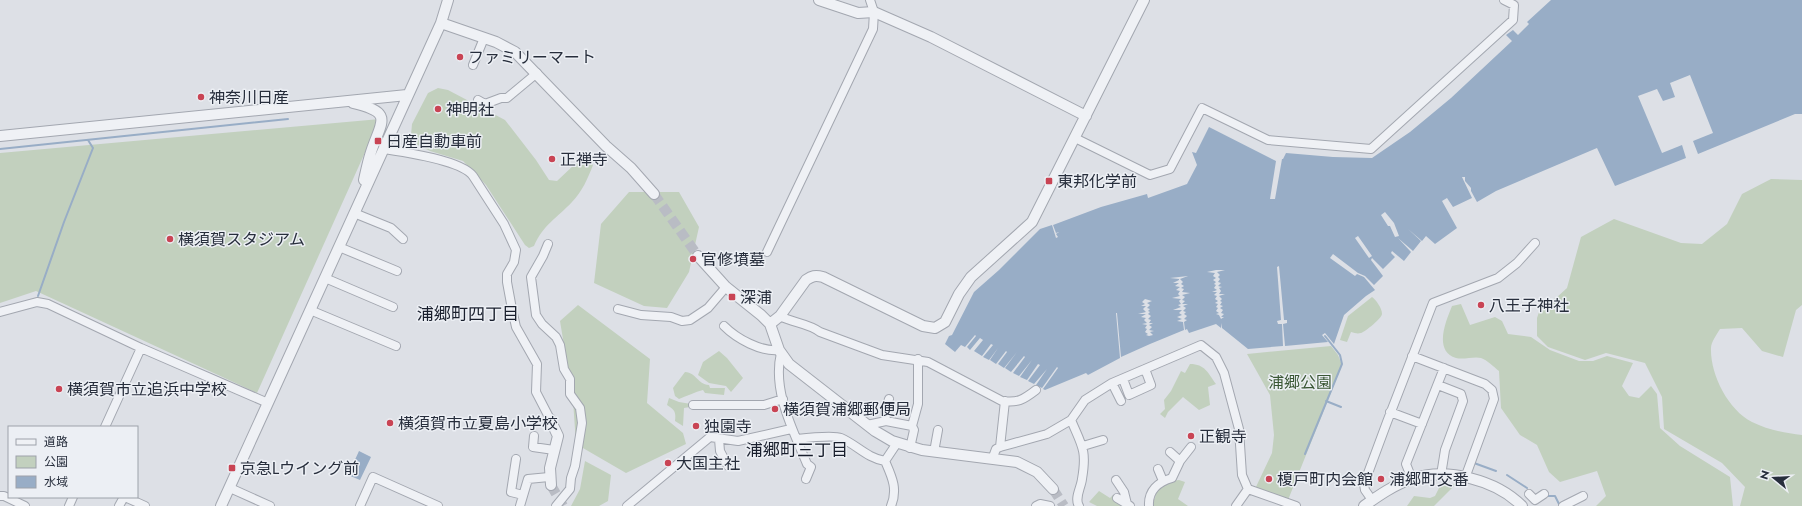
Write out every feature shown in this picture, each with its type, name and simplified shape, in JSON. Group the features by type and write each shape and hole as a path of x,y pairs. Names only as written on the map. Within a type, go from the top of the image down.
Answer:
{"street":[{"path":"221,506 441,23 448,0"},
{"path":"819,0 858,13 874,12 932,37 1086,116"},
{"path":"768,252 873,29 874,12 870,0"},
{"path":"770,324 780,316 806,280 811,276 817,276 823,277 923,326 935,328 941,326 948,317 959,294 971,276 1032,222 1144,0"},
{"path":"1075,138 1150,175 1170,169 1202,108 1268,140 1371,149 1513,20 1514,5 1504,0"},
{"path":"441,23 496,42 515,52 537,73 606,146 631,168 654,194"},
{"path":"472,65 484,38"},
{"path":"478,100 486,104 501,98 507,98 537,73"},
{"path":"0,136 407,95"},
{"path":"345,102 369,107 377,111 381,118 381,128 371,152 359,201"},
{"path":"383,149 431,157 467,170 473,176 504,224 516,250 514,262 507,274 507,282 516,327 537,364 536,392 558,436 554,450 550,481 528,479 520,506"},
{"path":"354,213 391,228 403,238"},
{"path":"1522,506 1503,490 1466,478 1426,475 1412,479 1368,503 1364,484 1390,412 1433,303 1498,278 1517,263 1535,243"},
{"path":"548,244 544,256 531,277 536,315 542,324 556,337 560,345 564,369 570,379 570,394 580,408 582,423 570,489 556,506"},
{"path":"339,247 397,271"},
{"path":"698,256 726,287 770,324 780,351 789,364 867,425 897,443 910,448 1017,462 1037,472 1053,489"},
{"path":"325,278 393,307"},
{"path":"618,309 641,315 671,317 682,321 690,320 708,308 726,287"},
{"path":"0,312 37,302 48,304 140,348 268,403"},
{"path":"310,310 396,346"},
{"path":"780,316 790,322 814,327 820,332 882,355 918,359 928,362 1005,401 1015,402 1026,398 1036,390"},
{"path":"724,326 731,334 746,342 772,351 780,351"},
{"path":"993,458 996,449 1000,447 1047,434 1071,420 1085,400 1112,383 1201,345 1216,357 1224,373 1239,429 1242,475 1248,489 1296,506"},
{"path":"105,426 140,348"},
{"path":"780,351 778,366 783,399 791,429 797,439 807,464 810,467 806,479"},
{"path":"1412,356 1486,384 1492,390 1494,399 1466,478"},
{"path":"910,448 914,430 912,426 918,404 918,359"},
{"path":"1412,479 1406,464 1444,368"},
{"path":"1122,379 1129,395 1151,385 1145,369"},
{"path":"1112,383 1121,401"},
{"path":"1438,385 1461,394 1463,401 1445,450 1441,475"},
{"path":"693,405 764,405 783,399"},
{"path":"886,421 885,411 889,399"},
{"path":"1000,447 1005,401"},
{"path":"1390,412 1422,424"},
{"path":"1071,420 1083,446 1085,461 1082,482 1077,496 1078,505"},
{"path":"867,425 886,421 912,426"},
{"path":"627,506 710,437 738,441 791,429"},
{"path":"934,452 935,435"},
{"path":"534,436 533,447 554,450"},
{"path":"797,439 840,437 862,449 865,454 884,461 895,487 891,506"},
{"path":"719,439 720,451 728,466"},
{"path":"1083,446 1103,440"},
{"path":"884,461 897,443"},
{"path":"1149,506 1150,493 1163,481 1172,478 1180,461 1191,447"},
{"path":"1170,452 1180,461"},
{"path":"516,459 511,492 523,495"},
{"path":"1158,468 1163,481"},
{"path":"360,506 373,477 438,506"},
{"path":"1116,480 1124,492 1128,505"},
{"path":"230,488 270,506"},
{"path":"1236,506 1248,489"},
{"path":"1529,494 1535,500 1544,494"},
{"path":"0,496 25,506"},
{"path":"1563,506 1583,496"},
{"path":"126,498 145,506"},
{"path":"1117,498 1128,505"},
{"path":"1036,506 1040,504 1050,506"}],"green space":[{"path":"438,88 448,90 505,120 536,160 549,180 557,181 575,164 589,157 593,165 582,189 576,198 546,227 534,246 529,248 525,245 486,185 463,161 430,151 416,144 411,135 412,124 428,93"},
{"path":"380,119 257,393 36,291 0,303 0,153"},
{"path":"1771,179 1802,180 1802,305 1796,310 1783,357 1762,351 1742,328 1720,329 1711,346 1711,358 1717,380 1722,390 1735,409 1743,416 1758,425 1770,429 1802,435 1802,506 1740,506 1745,487 1722,463 1664,429 1662,397 1645,363 1606,353 1585,360 1548,347 1537,336 1537,318 1541,306 1556,298 1567,288 1581,237 1614,219 1681,243 1702,244 1727,224 1742,194"},
{"path":"629,192 679,192 699,227 689,272 667,308 644,306 594,283 601,224"},
{"path":"1372,297 1377,302 1382,312 1379,319 1361,333 1351,332 1347,342 1340,340 1348,316"},
{"path":"1461,304 1470,325 1495,317 1502,321 1508,334 1531,337 1550,350 1579,361 1593,361 1607,356 1633,363 1622,386 1629,396 1639,398 1651,386 1657,394 1660,428 1680,446 1730,477 1733,506 1596,506 1606,496 1597,471 1560,482 1549,472 1537,445 1520,435 1501,408 1499,371 1481,358 1456,358 1449,354 1445,349 1443,335 1447,319 1452,306"},
{"path":"578,305 650,359 647,403 683,433 686,444 626,473 576,444 573,400 560,321"},
{"name":"浦郷公園","path":"1331,346 1338,355 1342,365 1288,500 1255,489 1272,453 1274,435 1270,395 1247,354"},
{"path":"719,351 727,358 743,378 731,392 726,386 709,383 698,375 703,362"},
{"path":"1190,364 1203,367 1216,384 1208,387 1210,405 1199,410 1183,397 1168,412 1165,418 1160,414 1165,409 1164,400 1171,391 1181,371 1185,373"},
{"path":"685,372 692,374 702,383 709,385 710,388 725,388 724,395 705,393 703,390 679,399 675,396 673,388"},
{"path":"669,398 679,402 691,404 690,407 684,408 683,426 675,421 675,415 672,408 667,405"},
{"path":"585,461 611,475 608,501 599,506 571,506 580,489"},
{"path":"1179,480 1185,482 1178,499 1188,506 1152,506 1152,501 1155,498 1156,490 1171,481"},
{"path":"1441,484 1456,484 1434,506 1407,506 1414,496 1430,498 1435,496"},
{"path":"1099,491 1110,498 1113,495 1124,504 1123,506 1097,506 1089,502"}],"water":[{"path":"1551,0 1802,0 1802,114 1795,114 1698,154 1693,141 1713,133 1690,75 1670,83 1675,97 1663,101 1657,89 1638,96 1662,153 1682,145 1686,158 1615,186 1597,148 1496,191 1477,202 1471,188 1465,181 1465,177 1462,177 1472,198 1453,207 1447,198 1442,201 1457,228 1435,244 1426,236 1422,241 1408,229 1421,241 1413,251 1398,238 1411,252 1404,261 1392,251 1391,253 1395,257 1383,269 1372,258 1371,260 1383,276 1374,285 1365,276 1358,273 1333,254 1330,258 1355,276 1357,274 1364,277 1375,290 1344,315 1334,344 1325,333 1322,335 1328,342 1285,346 1283,324 1287,323 1287,320 1284,320 1279,266 1277,267 1281,320 1277,321 1278,324 1282,324 1283,346 1248,349 1222,328 1221,323 1221,328 1216,324 1189,333 1187,329 1185,330 1184,322 1187,320 1184,319 1187,316 1184,314 1186,312 1183,311 1186,308 1183,306 1188,304 1182,304 1185,301 1182,300 1185,297 1182,295 1190,293 1182,292 1184,289 1181,288 1184,286 1181,284 1183,282 1180,279 1188,276 1170,278 1179,279 1173,283 1179,283 1175,286 1180,287 1176,290 1180,291 1178,294 1180,296 1172,298 1181,299 1179,301 1181,304 1178,305 1181,307 1173,310 1182,310 1179,313 1182,315 1177,317 1182,319 1177,321 1183,322 1184,330 1121,357 1116,313 1120,358 1088,375 1086,373 1045,390 1043,389 1058,368 1057,367 1042,388 1036,385 1047,369 1034,384 1028,381 1040,365 1038,364 1027,380 1020,377 1032,360 1019,376 1013,373 1025,357 1024,356 1011,372 1005,368 1017,352 1004,368 998,364 1007,352 1006,351 996,364 990,360 998,348 989,360 983,357 993,345 991,344 982,356 974,351 983,340 980,338 970,350 967,347 976,336 975,335 965,347 961,345 955,352 945,344 949,336 952,335 974,292 999,270 1040,229 1052,225 1056,238 1058,237 1056,234 1059,232 1056,233 1053,225 1101,207 1147,194 1148,198 1187,184 1197,165 1192,152 1196,153 1209,127 1276,161 1270,199 1275,199 1282,159 1286,153 1333,157 1372,158 1410,132 1451,98 1512,41 1506,35 1513,30 1518,35 1529,24 1527,22","holes":["1385,212 1394,223 1399,236 1395,237 1390,226 1388,226 1381,215","1358,236 1372,256 1369,258 1355,238","1225,270 1217,272 1220,275 1218,277 1220,279 1218,282 1221,283 1218,286 1222,287 1219,288 1221,291 1219,294 1225,294 1219,296 1222,299 1220,301 1222,302 1220,305 1223,306 1220,308 1223,310 1221,313 1224,314 1221,317 1224,317 1221,319 1219,315 1216,314 1219,313 1216,311 1218,304 1215,303 1218,301 1215,299 1217,296 1214,295 1217,292 1212,292 1217,290 1214,288 1216,285 1214,284 1216,282 1213,280 1216,278 1213,276 1215,273 1207,272","1145,299 1152,301 1147,303 1150,305 1147,308 1150,309 1148,314 1151,316 1148,319 1151,320 1149,323 1153,323 1149,325 1152,327 1149,330 1154,331 1150,332 1153,335 1146,335 1148,334 1145,332 1147,325 1142,324 1147,323 1144,320 1146,318 1141,317 1146,314 1138,314 1146,312 1143,309 1146,306 1141,306 1145,304 1142,302"]},
{"path":"359,451 371,457 360,480 348,475"}],"waterway":[{"path":"0,149 288,119"},
{"path":"38,296 64,222 93,148 88,140"},
{"path":"1305,454 1342,364 1340,355 1325,336"},
{"path":"1326,401 1341,407"},
{"path":"1474,463 1496,471"},
{"path":"1507,475 1527,488"},
{"path":"1546,496 1555,496 1560,506"}],"tunnel":[{"path":"654,194 698,256"},
{"path":"551,485 563,506"},
{"path":"1053,489 1064,506"}],"place":[{"name":"ファミリーマート","path":"460,57"},
{"name":"神奈川日産","path":"201,97"},
{"name":"神明社","path":"438,109"},
{"name":"日産自動車前","path":"378,141"},
{"name":"正禅寺","path":"552,159"},
{"name":"東邦化学前","path":"1049,181"},
{"name":"横須賀スタジアム","path":"170,239"},
{"name":"官修墳墓","path":"693,259"},
{"name":"深浦","path":"732,297"},
{"name":"八王子神社","path":"1481,305"},
{"name":"横須賀市立追浜中学校","path":"59,389"},
{"name":"横須賀浦郷郵便局","path":"775,409"},
{"name":"横須賀市立夏島小学校","path":"390,423"},
{"name":"独園寺","path":"696,426"},
{"name":"正観寺","path":"1191,436"},
{"name":"大国主社","path":"668,463"},
{"name":"京急Lウイング前","path":"232,468"},
{"name":"榎戸町内会館","path":"1269,479"},
{"name":"浦郷町交番","path":"1381,479"}],"district":[{"name":"浦郷町四丁目","path":"468,314"},
{"name":"浦郷町三丁目","path":"797,450"}]}
